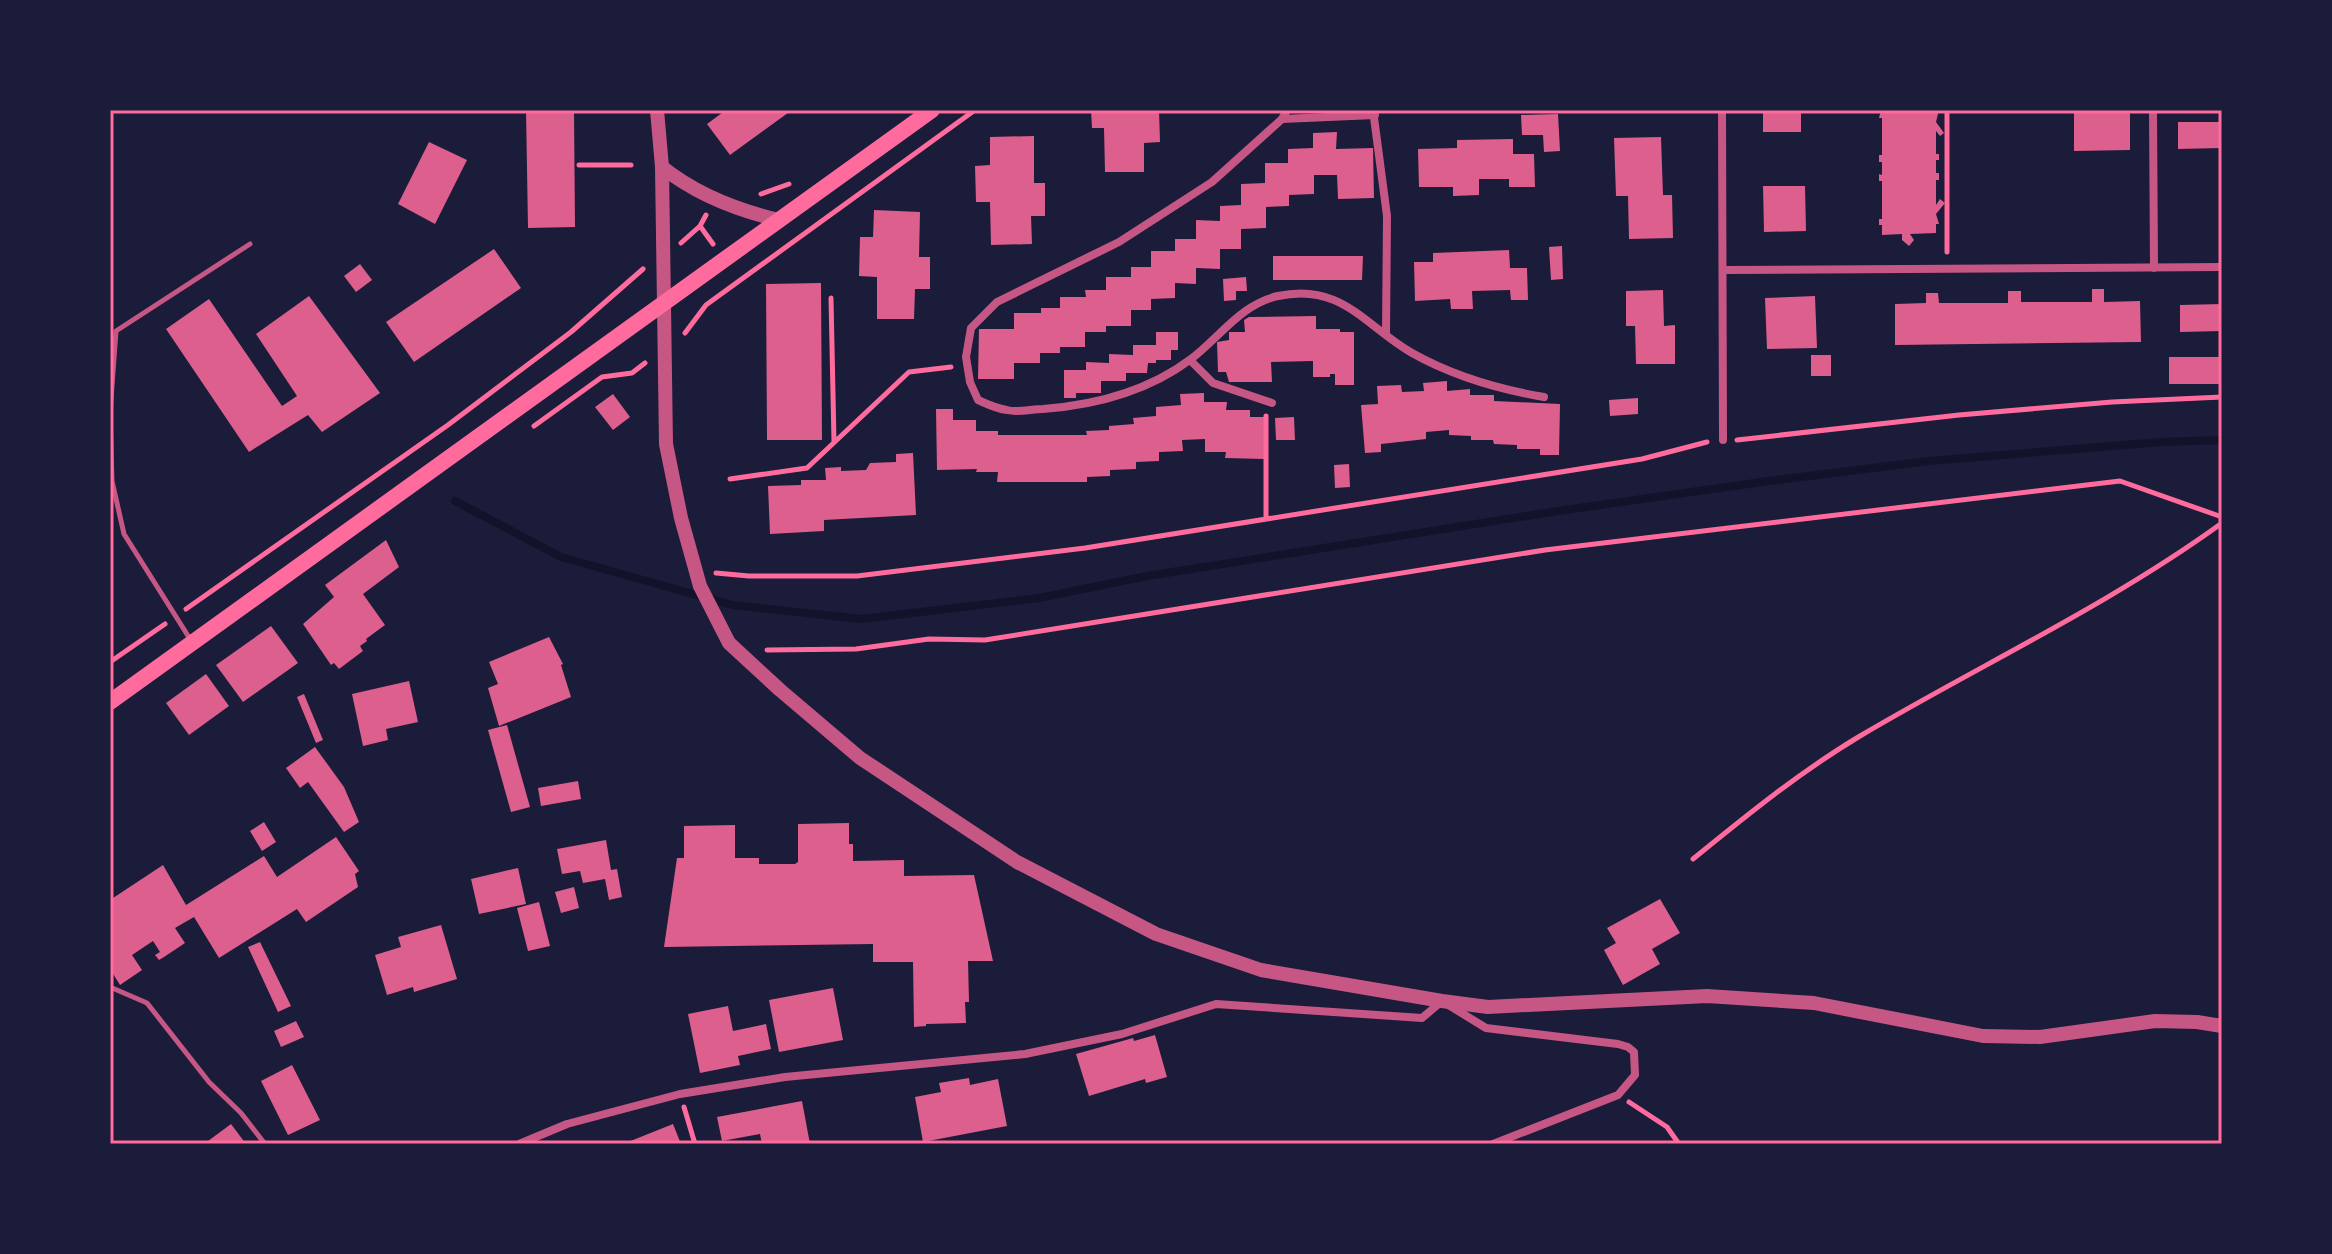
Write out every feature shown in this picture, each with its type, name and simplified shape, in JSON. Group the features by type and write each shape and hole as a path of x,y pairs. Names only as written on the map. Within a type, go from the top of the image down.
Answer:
{"main road":[{"path":"110,702 932,110"}],"street":[{"path":"657,110 662,167 666,444 681,518 700,586 729,643 860,758 1017,862 1156,934 1261,970 1442,1001 1488,1007 1707,996 1814,1003 1983,1036 2040,1037 2155,1021 2222,1026"},
{"path":"1287,110 1282,119 1212,182 1119,242 997,302 971,328 966,357 970,382 978,400 1008,411 1083,406 1139,390 1190,360 1248,309 1277,296 1313,292 1358,311 1410,352 1442,368 1497,389 1544,397"},
{"path":"1722,110 1723,440"},
{"path":"2153,110 2154,268"},
{"path":"1282,119 1374,113 1387,216 1386,334"},
{"path":"662,167 678,180 714,200 743,212 779,220"},
{"path":"1724,270 2222,267"},
{"path":"1190,360 1213,383 1269,402"},
{"path":"519,1144 567,1124 680,1094 846,1070 1025,1054 1122,1034 1216,1004 1422,1018 1442,1001"},
{"path":"1442,1001 1486,1028 1628,1047 1634,1052 1635,1075 1618,1095 1493,1144"}],"lane":[{"path":"193,643 124,534 112,481 110,415 116,331 250,244"},
{"path":"110,987 147,1003 209,1082 241,1113 265,1144"}],"path":[{"path":"687,331 706,305 975,110"},
{"path":"1947,110 1947,269"},
{"path":"579,165 631,165"},
{"path":"755,194 775,190 796,180"},
{"path":"110,662 448,425 571,332 637,274"},
{"path":"831,298 834,443"},
{"path":"730,479 807,468 909,372 968,365"},
{"path":"602,377 632,373"},
{"path":"715,573 857,576 1085,548 1642,459 1714,440 1771,437 1959,415 2112,402 2222,397"},
{"path":"1266,519 1269,402"},
{"path":"754,651 856,649 929,639 985,640 1545,550 2120,481 2222,520"},
{"path":"1693,859 1792,779 1831,754 2115,592 2186,549 2222,520"},
{"path":"680,1094 695,1144"},
{"path":"1618,1095 1667,1127 1679,1144"}],"building":[{"path":"526,110 574,110 575,227 528,228"},
{"path":"726,110 792,110 730,155 707,124"},
{"path":"1091,110 1159,110 1160,142 1144,143 1144,172 1105,172 1104,128 1092,128"},
{"path":"1763,110 1801,110 1801,132 1763,132"},
{"path":"1881,110 1939,110 1936,122 1944,133 1940,136 1936,131 1939,160 1936,160 1936,173 1939,173 1939,180 1936,180 1936,205 1940,199 1945,203 1936,214 1939,224 1936,224 1936,233 1910,234 1914,240 1909,246 1902,240 1902,234 1882,235 1882,225 1879,225 1879,219 1882,219 1882,181 1879,181 1879,174 1882,175 1882,162 1879,162 1879,155 1882,155"},
{"path":"2074,110 2130,110 2130,150 2074,151"},
{"path":"1558,114 1560,151 1544,152 1543,135 1522,135 1521,115"},
{"path":"2178,122 2222,122 2222,148 2178,149"},
{"path":"1337,132 1336,149 1373,148 1374,198 1338,199 1337,175 1314,175 1314,194 1289,195 1289,206 1266,207 1266,228 1241,229 1241,249 1220,249 1220,269 1196,268 1196,284 1175,283 1175,298 1151,299 1151,310 1131,310 1131,326 1106,326 1106,332 1085,332 1085,347 1060,347 1060,353 1040,353 1040,363 1014,363 1014,379 978,379 979,329 1014,329 1014,313 1041,313 1041,308 1060,308 1060,297 1086,297 1085,290 1106,290 1106,277 1131,277 1131,267 1151,267 1151,251 1175,251 1175,239 1196,239 1196,220 1220,221 1220,206 1241,205 1241,184 1265,183 1265,163 1288,163 1288,149 1313,148 1313,133"},
{"path":"1034,136 1034,183 1045,183 1045,216 1031,216 1032,244 991,245 990,202 976,202 975,166 990,165 990,137"},
{"path":"1661,137 1663,195 1672,195 1673,238 1629,239 1628,196 1616,196 1614,138"},
{"path":"1513,139 1513,154 1534,154 1535,187 1509,187 1509,179 1479,179 1479,195 1453,196 1453,187 1419,187 1418,149 1457,148 1457,140"},
{"path":"429,142 467,160 435,224 398,204"},
{"path":"1763,186 1805,186 1806,231 1764,232"},
{"path":"874,210 920,212 919,257 930,257 930,289 915,289 914,319 877,319 877,277 859,276 860,237 873,237"},
{"path":"1562,246 1563,279 1551,280 1549,247"},
{"path":"494,249 521,288 414,362 386,322"},
{"path":"1509,250 1510,268 1527,268 1528,300 1511,300 1510,290 1472,291 1473,309 1451,309 1450,299 1415,301 1414,262 1433,262 1433,253"},
{"path":"1273,256 1363,256 1362,280 1273,280"},
{"path":"360,264 372,280 356,292 344,276"},
{"path":"1246,277 1247,291 1236,291 1236,300 1224,301 1223,279"},
{"path":"821,283 822,440 767,440 766,284"},
{"path":"2092,289 2104,289 2104,302 2140,301 2141,342 1895,345 1895,304 1926,303 1926,293 1938,293 1939,303 2008,303 2008,291 2021,291 2021,302 2092,302"},
{"path":"1663,290 1664,326 1675,325 1675,364 1636,364 1635,326 1626,326 1626,291"},
{"path":"309,296 380,393 322,432 308,415 249,452 166,329 209,299 282,406 297,396 256,334"},
{"path":"1815,296 1817,348 1767,349 1765,298"},
{"path":"2222,304 2222,331 2180,332 2180,305"},
{"path":"1316,316 1316,329 1354,332 1354,385 1335,385 1335,374 1313,377 1313,361 1271,362 1272,382 1229,382 1226,372 1218,372 1217,342 1229,340 1229,332 1245,332 1244,320 1249,317"},
{"path":"1156,332 1178,332 1178,350 1171,350 1171,360 1148,363 1147,373 1126,373 1126,381 1101,381 1101,393 1076,393 1076,398 1064,398 1064,370 1086,370 1086,362 1109,363 1109,354 1133,355 1133,345 1156,345"},
{"path":"1811,355 1831,355 1831,376 1811,376"},
{"path":"2169,357 2222,357 2222,384 2169,384"},
{"path":"1447,381 1447,391 1470,389 1470,395 1494,395 1494,401 1560,404 1559,455 1540,455 1540,449 1517,449 1517,445 1494,444 1493,440 1471,440 1471,436 1449,435 1449,430 1426,432 1426,439 1381,444 1381,452 1365,453 1361,405 1378,404 1377,386 1401,385 1402,392 1424,391 1423,383"},
{"path":"1204,393 1204,402 1227,402 1226,410 1250,410 1250,417 1265,417 1264,459 1225,458 1226,452 1205,452 1205,439 1182,440 1183,451 1159,452 1159,461 1136,462 1136,469 1110,470 1110,476 1087,477 1087,482 997,482 998,472 937,470 936,409 953,409 953,420 976,420 976,431 998,431 998,435 1087,435 1086,431 1134,424 1133,418 1156,416 1156,407 1181,405 1180,394"},
{"path":"613,394 630,417 613,430 595,407"},
{"path":"1638,398 1638,414 1610,416 1609,400"},
{"path":"1294,417 1295,440 1276,440 1275,418"},
{"path":"913,453 916,515 824,520 824,531 770,534 768,486 801,485 801,480 826,480 825,468 866,470 870,463 896,462 896,454"},
{"path":"1349,464 1350,487 1335,488 1334,465"},
{"path":"386,540 399,567 363,594 385,625 360,646 363,651 339,669 334,663 331,665 303,624 334,597 325,585"},
{"path":"271,626 298,663 243,702 216,665"},
{"path":"549,637 563,664 571,697 499,726 488,688 498,684 489,662"},
{"path":"206,674 229,706 189,735 166,703"},
{"path":"409,681 418,722 386,729 388,740 363,746 352,694"},
{"path":"304,694 323,740 316,743 297,697"},
{"path":"507,725 530,807 511,812 488,730"},
{"path":"315,747 344,787 359,822 344,832 308,782 300,788 286,768"},
{"path":"578,781 581,799 541,806 538,788"},
{"path":"264,822 276,842 262,851 250,831"},
{"path":"849,823 853,861 904,860 904,876 974,875 993,961 968,961 966,1023 914,1027 913,962 873,962 873,944 664,947 677,858 684,858 684,826 735,825 735,858 759,858 759,864 795,864 798,862 798,824"},
{"path":"336,837 359,871 355,874 358,887 306,922 297,909 219,958 194,917 175,928 185,943 164,957 159,960 155,955 160,952 153,941 132,955 142,970 120,985 110,969 110,900 163,865 186,905 264,856 277,877"},
{"path":"606,840 611,870 617,869 622,897 609,900 605,879 583,883 580,871 562,874 557,849"},
{"path":"518,868 526,904 479,914 471,879"},
{"path":"574,887 579,908 561,913 555,892"},
{"path":"1660,899 1680,933 1652,949 1660,964 1623,985 1604,950 1616,943 1607,928"},
{"path":"539,902 550,946 528,951 517,908"},
{"path":"441,925 457,979 414,992 413,987 387,995 375,955 401,947 398,937"},
{"path":"260,942 291,1006 278,1012 248,947"},
{"path":"833,988 843,1040 779,1052 769,1000"},
{"path":"728,1006 733,1031 766,1024 771,1049 738,1056 740,1065 700,1073 688,1014"},
{"path":"296,1021 304,1037 281,1047 274,1031"},
{"path":"1155,1035 1167,1077 1146,1083 1145,1079 1089,1096 1076,1054"},
{"path":"292,1065 320,1120 288,1135 261,1081"},
{"path":"969,1078 970,1085 998,1079 1007,1126 923,1142 915,1097 941,1092 939,1083"},
{"path":"802,1101 810,1144 762,1144 760,1134 722,1141 717,1117"},
{"path":"231,1124 246,1144 204,1144"},
{"path":"673,1124 681,1144 623,1144"}],"waterway":[{"path":"455,501 561,557 732,605 861,619 1039,598 1147,576 1769,481 1929,461 2222,440"}]}
